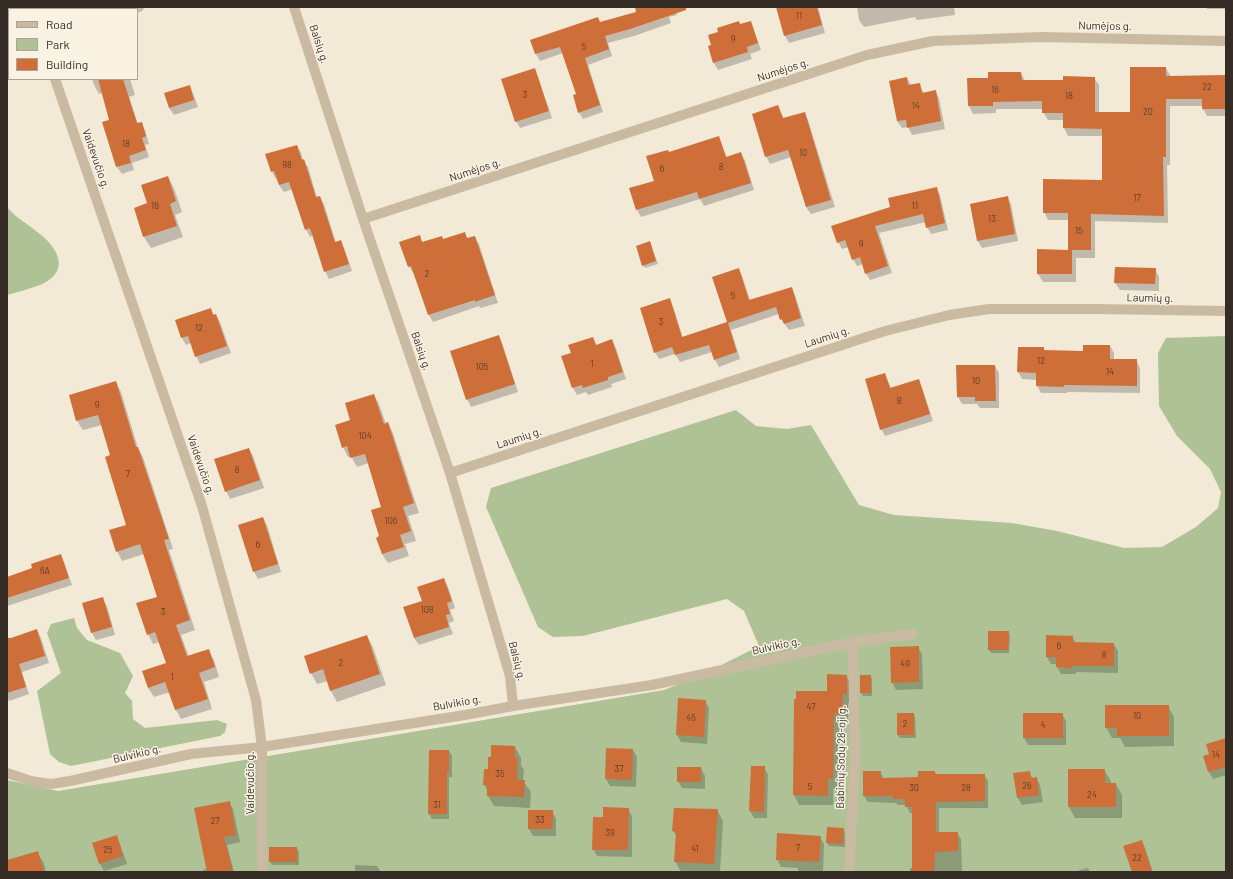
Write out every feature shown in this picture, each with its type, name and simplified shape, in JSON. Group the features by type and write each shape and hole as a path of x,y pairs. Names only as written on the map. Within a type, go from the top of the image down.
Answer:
{"street":[{"name":"Balsių g.","path":"294,7 363,219 450,473 510,676 513,706"},
{"name":"Numėjos g.","path":"363,219 867,55 932,40 1042,37 1226,41"},
{"name":"Vaidevučio g.","path":"55,80 202,506 256,700 262,746 262,872"},
{"name":"Laumių g.","path":"450,473 885,331 949,315 989,309 1226,311"},
{"name":"Bulvikio g.","path":"7,773 31,781 51,784 191,754 262,746 652,685 853,642 912,634"},
{"name":"Babinių Sodų 28-oji g.","path":"849,872 855,762 853,642"}],"green space":[{"path":"7,207 17,217 44,237 55,251 59,266 56,273 50,279 40,285 7,295"},
{"path":"1226,336 1226,872 7,872 7,780 58,791 664,690 704,674 759,646 744,611 727,599 583,636 553,637 538,627 486,507 491,488 736,410 756,426 787,429 811,425 859,505 894,515 1012,523 1057,531 1124,548 1162,547 1196,527 1218,508 1221,492 1210,469 1177,436 1159,406 1158,353 1166,338"},
{"path":"74,618 77,628 87,640 120,653 133,676 125,693 132,701 133,719 145,728 217,720 227,724 225,732 220,736 71,766 59,762 50,754 37,691 61,673 47,633 51,624"}],"building":[{"path":"635,7 686,7 686,10 605,36 609,49 585,58 600,105 578,113 573,95 576,94 560,47 535,54 530,40 598,17 600,22 636,12"},
{"path":"776,7 817,7 822,25 784,36"},
{"path":"739,21 740,24 751,21 758,43 747,47 748,52 713,63 708,46 711,45 708,35 718,32 717,28"},
{"path":"1130,67 1166,67 1166,76 1226,75 1226,109 1202,109 1202,99 1166,99 1166,157 1163,157 1164,216 1091,214 1091,250 1072,250 1072,274 1037,274 1037,249 1068,250 1068,213 1043,213 1043,179 1102,180 1102,129 1063,128 1063,113 1042,113 1042,101 993,102 993,106 968,106 967,78 988,78 988,72 1021,72 1022,80 1063,80 1063,76 1095,77 1095,112 1130,112"},
{"path":"535,68 549,111 515,122 501,79"},
{"path":"907,77 908,85 920,83 922,93 936,90 941,121 907,128 906,120 897,121 889,81"},
{"path":"98,80 123,80 137,123 142,122 146,136 142,138 146,150 129,156 131,163 116,167 102,122 109,120"},
{"path":"190,85 194,100 169,108 164,93"},
{"path":"778,105 783,118 805,112 831,200 806,207 788,150 765,157 752,114"},
{"path":"719,136 726,157 741,152 751,183 699,199 697,192 636,210 629,188 654,181 646,156 668,150 669,152"},
{"path":"297,145 302,160 304,159 316,197 320,196 335,242 341,240 349,264 324,272 310,228 305,230 289,182 279,185 274,171 271,172 265,154"},
{"path":"168,176 176,201 170,204 177,226 143,237 134,208 147,203 141,185"},
{"path":"937,187 945,223 926,228 923,214 875,226 888,266 865,274 860,257 852,260 845,240 837,243 831,226 890,207 888,198"},
{"path":"1008,196 1015,234 977,241 970,204"},
{"path":"465,232 467,238 475,236 495,295 428,315 411,266 408,267 399,242 420,235 422,242 442,236 443,239"},
{"path":"650,241 656,261 642,266 636,246"},
{"path":"1115,267 1156,268 1155,284 1114,283"},
{"path":"739,268 749,300 792,287 801,318 784,324 782,319 780,320 776,307 728,323 737,352 714,360 709,345 675,355 672,347 654,353 640,308 670,298 682,337 727,322 712,277"},
{"path":"211,308 213,315 216,314 227,346 195,357 188,336 181,338 175,320"},
{"path":"499,335 515,384 466,400 450,351"},
{"path":"593,337 596,345 612,339 623,372 608,377 608,380 583,388 582,385 572,388 561,356 571,353 568,345"},
{"path":"1083,345 1110,345 1110,359 1137,359 1137,386 1036,386 1036,373 1017,372 1018,347 1044,347 1044,350 1083,351"},
{"path":"956,365 995,365 996,401 975,401 975,397 957,397"},
{"path":"885,373 890,388 919,379 930,414 880,430 865,379"},
{"path":"116,381 136,447 138,447 169,539 164,540 190,620 176,625 187,656 209,649 215,667 199,673 208,699 175,710 165,682 148,688 142,671 166,663 155,632 147,635 136,603 157,597 140,544 116,552 109,530 126,525 105,457 110,455 98,415 76,421 69,395"},
{"path":"374,394 384,424 388,422 414,503 403,507 411,531 400,535 404,547 382,554 376,538 379,536 371,510 381,507 365,454 350,458 347,446 342,448 335,425 350,420 345,403"},
{"path":"249,448 260,480 225,492 214,459"},
{"path":"263,517 278,564 253,572 238,525"},
{"path":"61,554 69,578 7,598 7,577 32,568 31,564"},
{"path":"444,578 452,601 447,603 450,614 446,615 449,627 414,638 403,607 422,601 417,587"},
{"path":"103,597 112,627 91,633 82,603"},
{"path":"37,629 45,656 19,664 26,687 7,693 7,638"},
{"path":"988,631 1009,631 1008,650 988,650"},
{"path":"367,635 380,674 330,691 323,669 310,674 304,656"},
{"path":"1046,635 1073,636 1073,642 1114,643 1114,666 1072,666 1072,668 1056,667 1056,657 1046,657"},
{"path":"919,646 919,682 891,683 890,647"},
{"path":"827,674 847,675 847,694 843,694 842,714 834,714 833,779 828,779 828,796 793,795 794,699 796,699 796,691 827,691"},
{"path":"860,675 871,675 871,693 860,693"},
{"path":"678,698 706,700 704,737 676,735"},
{"path":"1105,705 1169,705 1169,736 1117,736 1117,728 1105,728"},
{"path":"897,713 914,713 914,735 897,735"},
{"path":"1023,713 1063,713 1063,738 1023,738"},
{"path":"1226,738 1226,767 1208,772 1203,756 1209,754 1206,744"},
{"path":"491,745 515,746 515,758 518,758 517,780 525,780 524,797 487,796 487,785 483,785 484,769 488,769 488,757 491,757"},
{"path":"606,748 633,749 632,780 605,779"},
{"path":"429,750 449,750 449,772 447,772 447,814 428,814"},
{"path":"751,766 765,766 764,812 749,811"},
{"path":"677,767 701,767 701,782 677,782"},
{"path":"1068,769 1105,769 1105,783 1116,783 1116,807 1068,807"},
{"path":"863,771 881,771 881,778 918,777 918,771 935,771 935,774 985,774 985,801 936,802 936,832 958,832 958,851 935,852 934,872 912,872 912,807 905,807 905,799 893,799 893,796 863,796"},
{"path":"1030,771 1031,778 1037,777 1039,795 1017,798 1013,773"},
{"path":"230,801 236,835 224,837 233,872 207,872 194,808"},
{"path":"603,807 629,808 628,850 592,850 593,817 603,817"},
{"path":"674,808 718,809 714,864 674,862 676,832 672,831"},
{"path":"528,810 553,810 553,829 528,829"},
{"path":"827,827 844,828 843,844 826,843"},
{"path":"777,833 821,836 819,862 776,860"},
{"path":"117,835 123,856 99,864 92,843"},
{"path":"1142,840 1152,872 1132,872 1123,846"},
{"path":"269,847 297,847 297,862 269,862"},
{"path":"38,851 44,872 7,872 7,860"}]}
